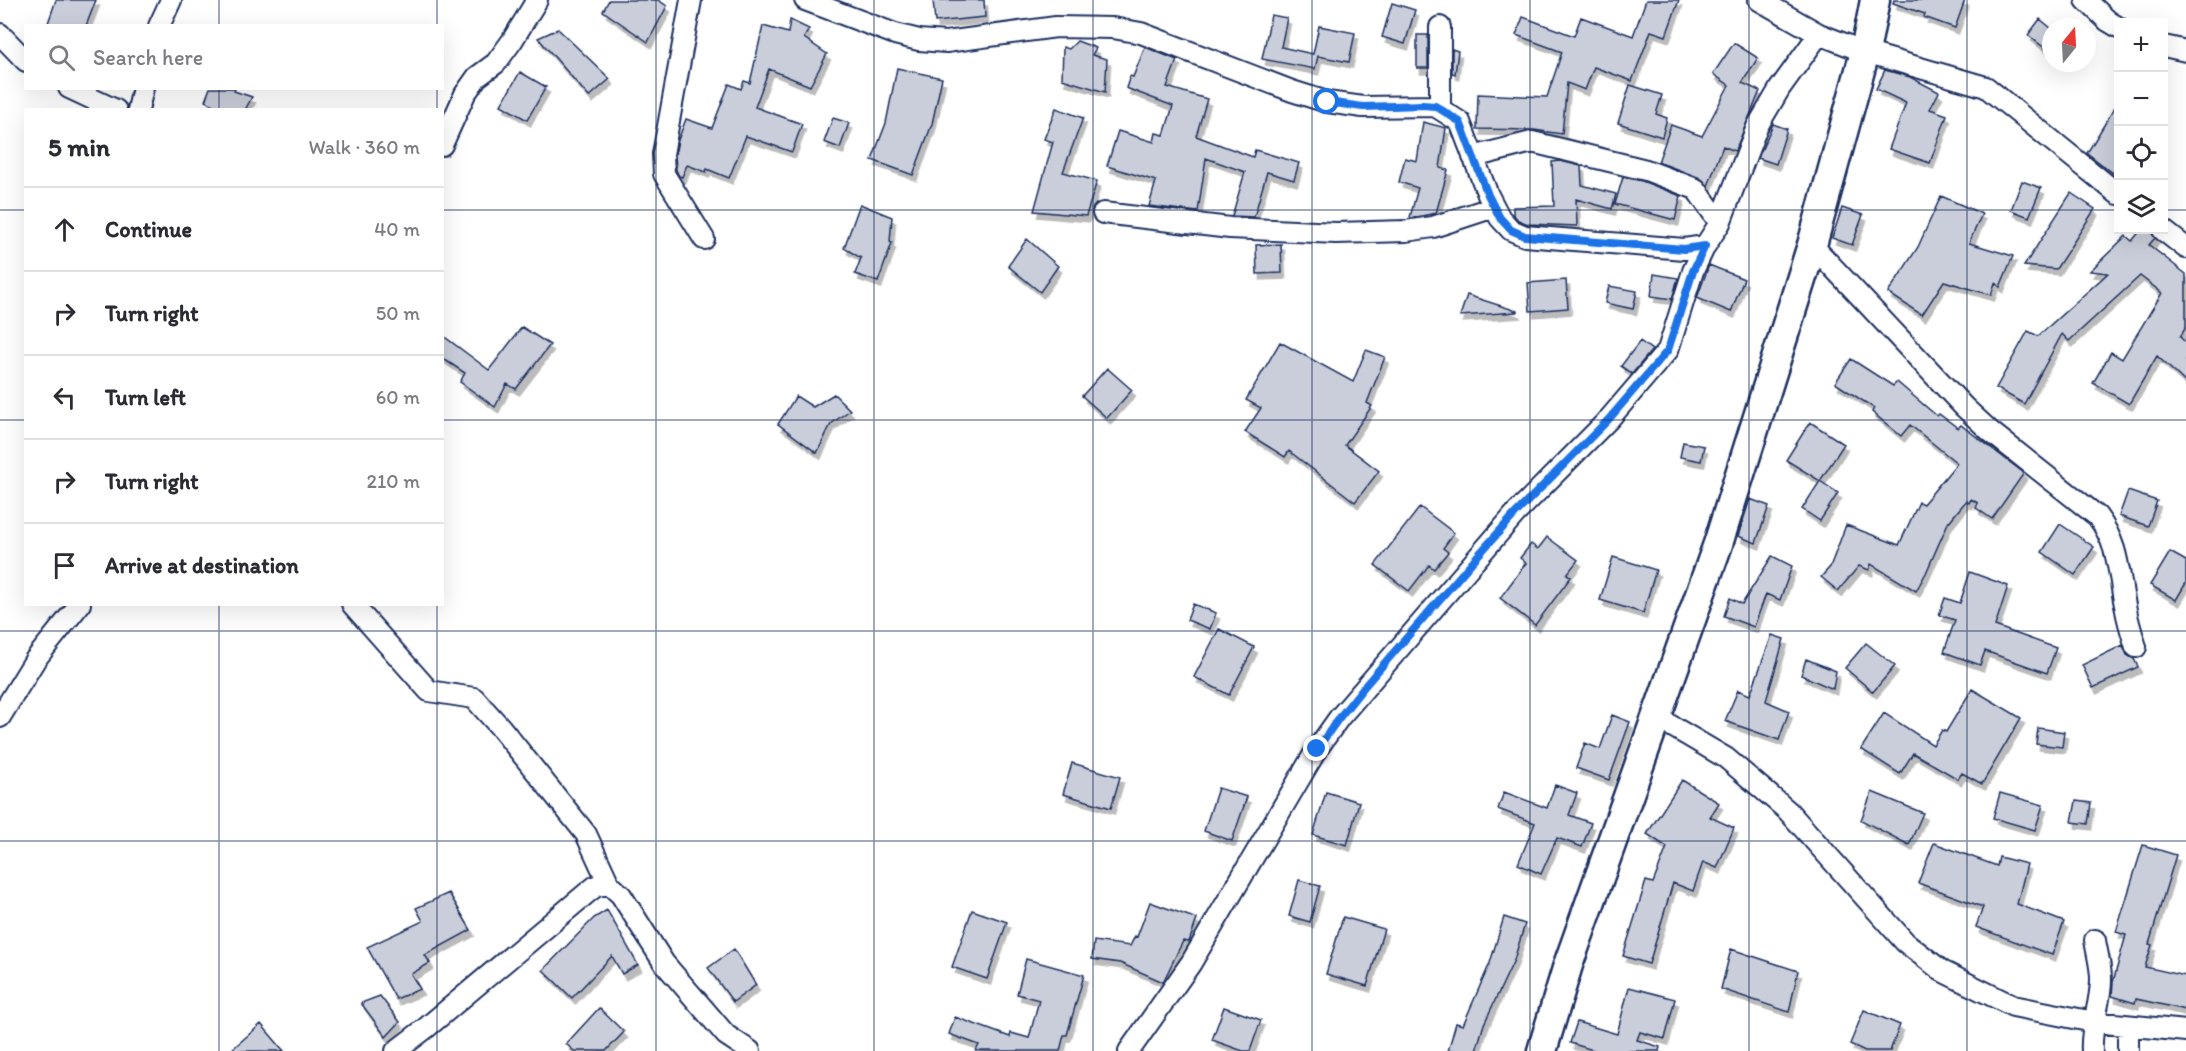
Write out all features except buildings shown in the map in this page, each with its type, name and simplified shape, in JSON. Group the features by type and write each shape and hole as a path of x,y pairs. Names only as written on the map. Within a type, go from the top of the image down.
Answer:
{"street":[{"path":"160,24 171,0"},
{"path":"444,141 465,94 477,77 496,63 537,0"},
{"path":"690,0 663,154 664,174 704,239"},
{"path":"805,0 895,34 919,40 946,42 1056,27 1113,28 1141,33 1292,91 1327,102 1363,107 1435,106 1460,122 1494,207 1511,230 1525,236 1684,249 1705,246"},
{"path":"1758,0 1820,34 1865,52 1986,87 2114,191"},
{"path":"1542,1051 1568,965 1658,718 1718,544 1812,245 1865,52 1875,0"},
{"path":"2086,0 2114,25"},
{"path":"1440,27 1440,109"},
{"path":"0,34 24,59"},
{"path":"1129,1051 1191,963 1317,749 1339,718 1501,529 1609,419 1668,350 1693,271 1720,223 1757,127 1780,88 1820,34"},
{"path":"2168,47 2186,51"},
{"path":"73,90 112,108"},
{"path":"138,108 143,90"},
{"path":"1473,157 1532,142 1646,170 1696,189 1720,223"},
{"path":"1103,213 1230,228 1336,233 1406,231 1433,227 1494,207"},
{"path":"2168,234 2186,248"},
{"path":"1812,245 1964,407 1991,432 2097,516 2113,543 2136,647"},
{"path":"0,717 35,660 78,606"},
{"path":"354,606 429,691 474,698 501,728 586,834 609,884 621,895 664,963 726,1035 750,1051"},
{"path":"1658,718 1726,758 1788,811 1905,942 1942,971 2013,1006 2094,1022 2186,1031"},
{"path":"396,1051 587,893 596,886 609,884"},
{"path":"2092,1051 2091,1037 2101,978 2095,940"},
{"path":"2128,1026 2128,1051"}],"route":[{"path":"1317,749 1363,688 1472,562 1516,513 1609,419 1668,350 1693,271 1705,246 1684,249 1525,236 1511,230 1500,218 1488,195 1460,122 1435,106 1363,107 1327,102"}]}
